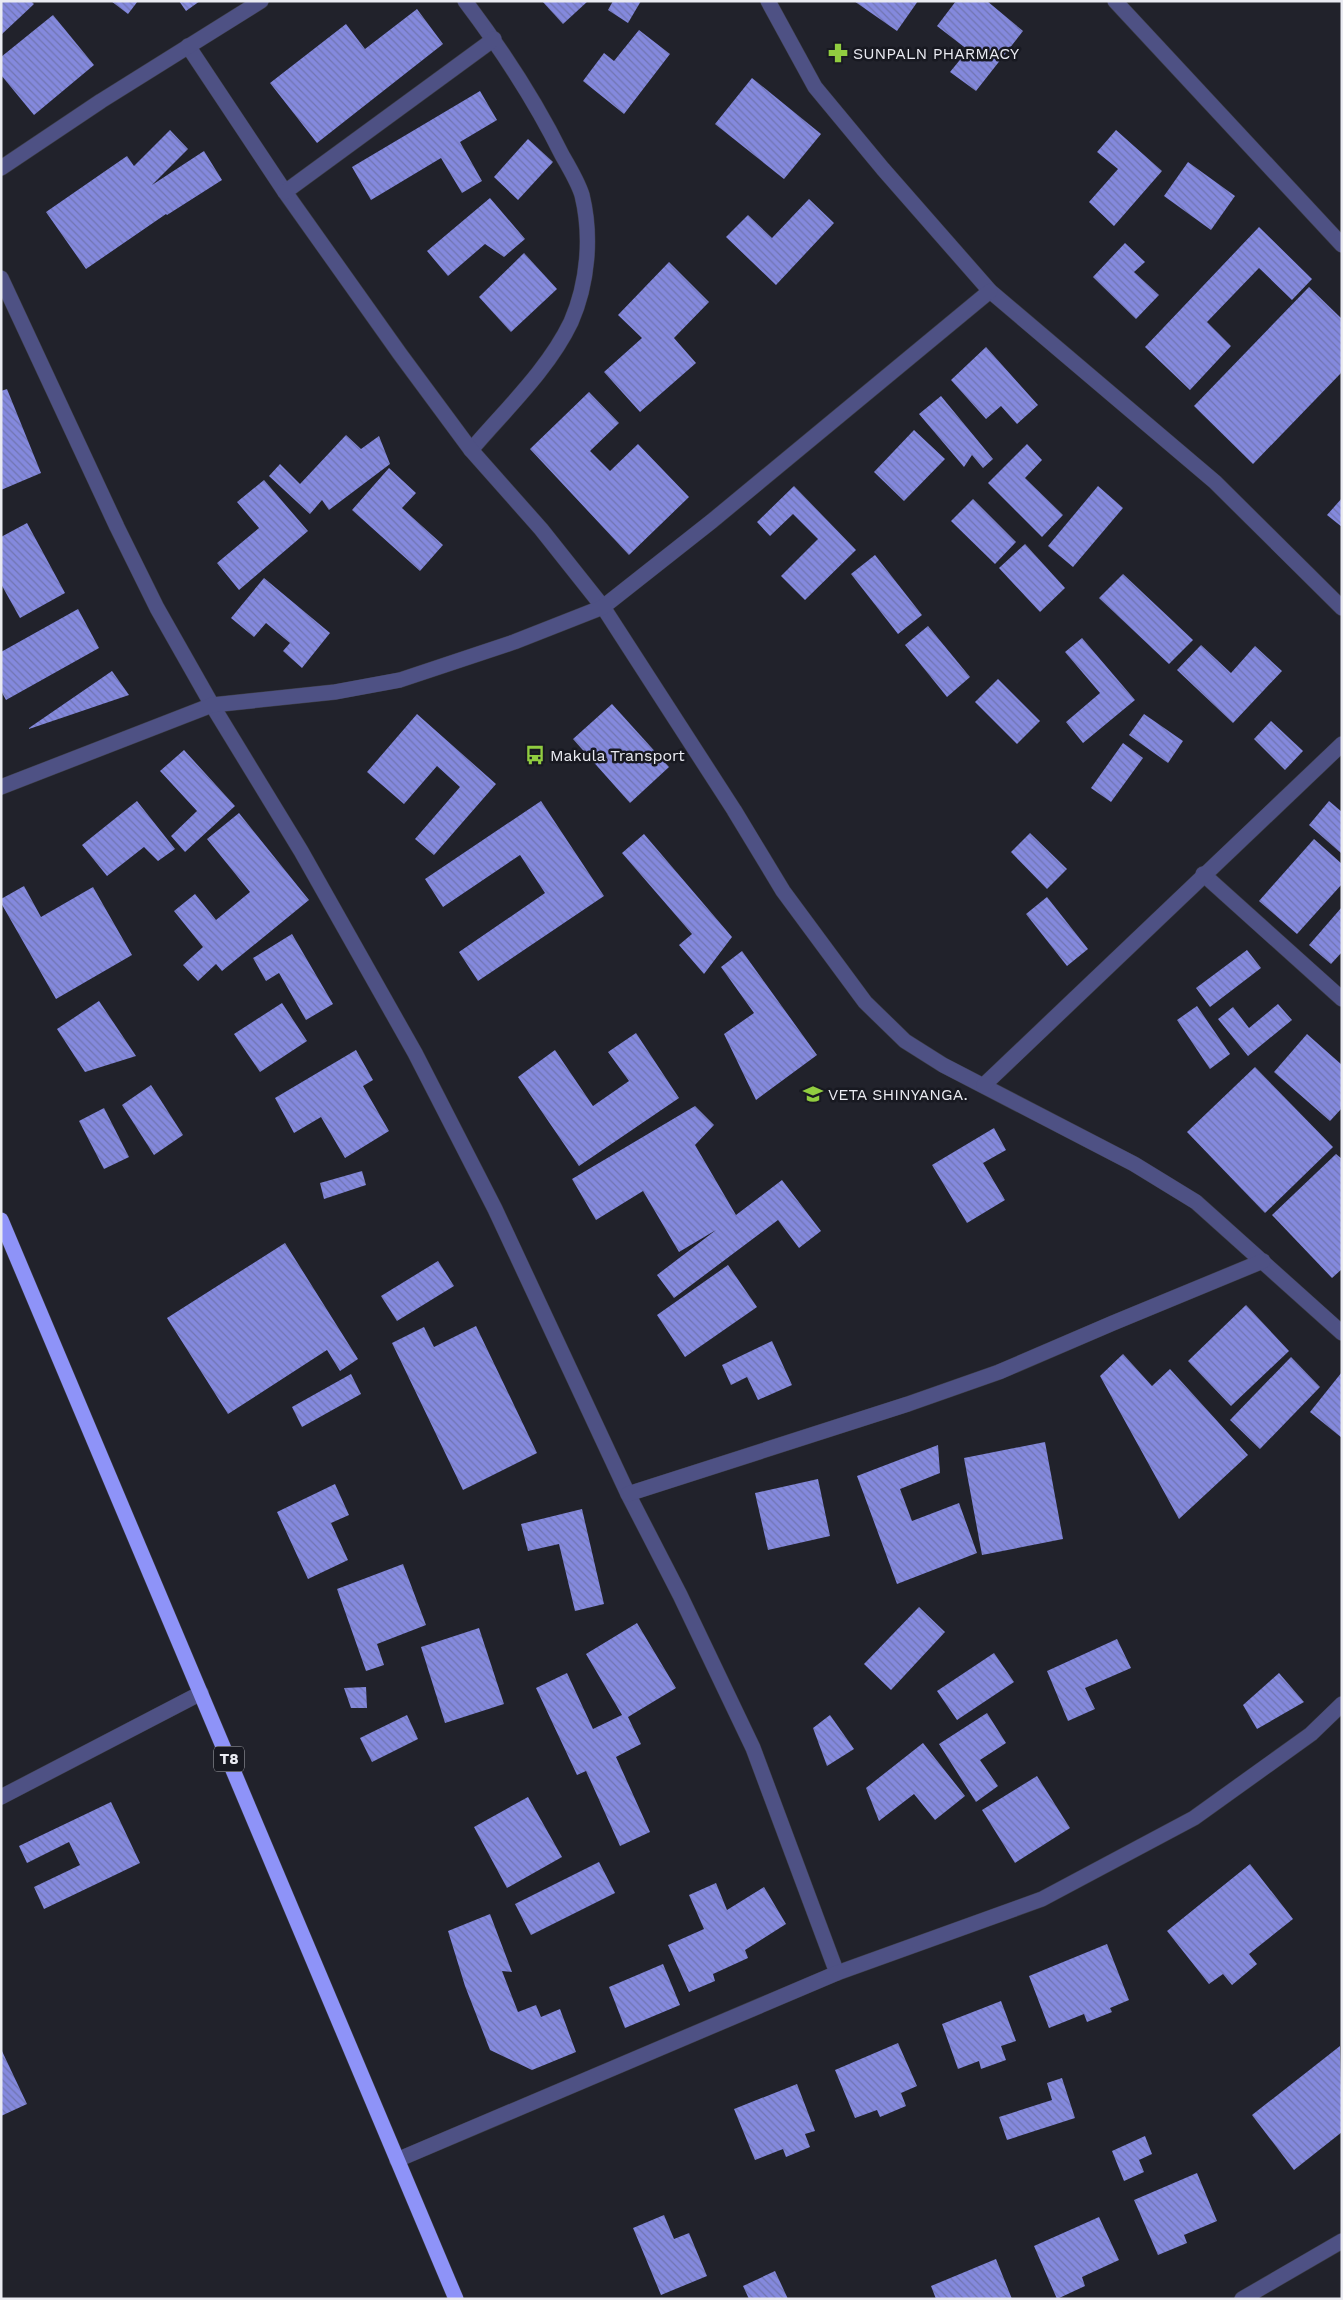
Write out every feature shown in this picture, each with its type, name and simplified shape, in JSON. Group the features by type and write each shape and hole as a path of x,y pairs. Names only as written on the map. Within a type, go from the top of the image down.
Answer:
{"highway":[{"name":"T8","path":"1,1220 456,2299"}],"street":[{"path":"1,168 260,1"},
{"path":"465,1 494,39 543,115 582,194 589,242 582,285 571,321 541,368 471,450"},
{"path":"768,1 815,87 883,170 990,291 1215,482 1342,608"},
{"path":"1115,1 1342,245"},
{"path":"285,192 494,39"},
{"path":"188,46 338,269 471,450 541,529 602,607 734,810 783,891 865,1002 905,1041 943,1065 1134,1164 1196,1202 1342,1333"},
{"path":"1,278 116,527 157,608 212,705 301,851 415,1053 495,1209 628,1494 680,1595 753,1748 837,1973"},
{"path":"1,787 212,705 335,692 400,680 514,642 602,607 712,521 990,291"},
{"path":"984,1085 1203,874 1342,744"},
{"path":"1203,874 1342,999"},
{"path":"628,1494 908,1404 999,1372 1263,1261"},
{"path":"1,1797 201,1693"},
{"path":"397,2160 837,1973 1042,1899 1194,1818 1311,1734 1342,1704"},
{"path":"1242,2299 1342,2241"}],"building":[{"path":"1,1 31,1 34,4 1,35"},
{"path":"111,1 138,1 128,14"},
{"path":"179,1 200,1 186,11"},
{"path":"542,1 588,1 563,24"},
{"path":"613,1 641,1 628,23 608,10"},
{"path":"854,1 918,1 897,31"},
{"path":"956,1 987,1 1023,31 976,91 950,72 968,50 937,26"},
{"path":"417,9 443,44 317,143 270,83 346,24 365,49"},
{"path":"53,15 94,65 34,115 1,75 1,57"},
{"path":"639,30 670,54 624,114 583,81 604,53 614,61"},
{"path":"752,78 821,134 784,179 715,124"},
{"path":"480,91 497,120 460,142 482,181 462,193 441,158 371,200 352,167"},
{"path":"170,130 188,149 152,185 204,151 222,180 166,214 86,269 46,212 127,156 134,166"},
{"path":"1116,130 1162,171 1114,226 1089,202 1118,169 1097,152"},
{"path":"528,139 553,162 518,200 494,177"},
{"path":"1188,162 1235,196 1211,230 1164,196"},
{"path":"490,198 525,239 504,257 485,244 448,276 427,251"},
{"path":"809,199 834,223 776,285 726,237 748,215 772,238"},
{"path":"1259,227 1312,279 1292,300 1259,268 1207,322 1231,346 1190,390 1145,347"},
{"path":"1125,243 1145,262 1134,272 1159,295 1136,319 1093,277"},
{"path":"524,253 557,289 511,332 479,297"},
{"path":"669,262 709,302 674,338 696,363 640,412 604,372 642,338 618,315"},
{"path":"1309,287 1342,319 1342,372 1253,464 1194,406"},
{"path":"986,347 1038,405 1017,424 1001,406 986,419 951,380"},
{"path":"7,389 41,473 1,490 1,391"},
{"path":"589,392 619,423 590,451 610,471 638,444 689,497 629,555 530,449"},
{"path":"941,396 993,459 983,468 972,455 964,467 919,414"},
{"path":"914,430 945,459 904,501 874,472"},
{"path":"346,435 361,449 379,436 390,464 329,510 322,500 310,514 269,476 280,464 300,484"},
{"path":"1027,444 1042,460 1025,478 1063,515 1042,537 988,483"},
{"path":"389,468 416,493 402,508 443,545 420,571 352,510"},
{"path":"264,480 308,531 239,590 217,563 259,528 237,502"},
{"path":"794,486 856,550 805,600 781,576 818,539 793,514 770,536 757,522"},
{"path":"1098,486 1123,508 1073,567 1048,546"},
{"path":"1342,498 1342,527 1327,515"},
{"path":"973,499 1016,542 995,564 951,521"},
{"path":"27,523 65,593 20,618 1,584 1,537"},
{"path":"1025,544 1065,588 1040,612 999,568"},
{"path":"875,555 922,615 898,634 851,574"},
{"path":"1123,574 1193,640 1169,664 1099,598"},
{"path":"264,578 330,633 302,668 283,651 290,643 266,623 254,637 231,618"},
{"path":"78,609 99,648 6,700 1,691 1,652"},
{"path":"928,626 970,677 947,697 905,645"},
{"path":"1082,638 1135,700 1083,743 1066,722 1100,693 1065,652"},
{"path":"1201,645 1231,673 1255,646 1282,671 1233,723 1177,670"},
{"path":"112,671 129,695 29,729 29,728"},
{"path":"998,679 1040,721 1017,744 975,702"},
{"path":"612,704 669,767 630,803 573,739"},
{"path":"417,714 496,784 434,855 415,839 460,787 437,766 404,804 367,772"},
{"path":"1144,714 1183,741 1168,763 1129,735"},
{"path":"1271,721 1303,751 1285,770 1254,739"},
{"path":"1123,743 1143,758 1111,802 1091,788"},
{"path":"184,750 235,806 185,852 171,836 197,811 160,771"},
{"path":"137,801 175,849 158,861 144,847 107,876 82,845"},
{"path":"541,801 604,896 478,981 459,952 545,893 520,855 443,907 425,879"},
{"path":"1329,801 1342,812 1342,854 1309,825"},
{"path":"239,813 309,900 222,971 216,964 198,981 183,965 203,947 174,911 195,894 216,920 250,892 207,839"},
{"path":"1030,833 1067,869 1047,889 1011,852"},
{"path":"644,834 732,937 704,974 679,945 692,934 622,853"},
{"path":"1314,839 1342,864 1342,884 1297,934 1259,901"},
{"path":"24,886 41,917 93,887 132,955 56,999 1,903 1,899"},
{"path":"1047,897 1088,949 1067,966 1026,914"},
{"path":"1342,907 1342,952 1331,964 1309,945"},
{"path":"292,934 333,1004 306,1020 279,973 266,981 253,958"},
{"path":"1247,950 1261,968 1210,1007 1196,988"},
{"path":"742,951 817,1055 756,1100 724,1034 754,1013 721,967"},
{"path":"99,1001 136,1056 85,1072 57,1029"},
{"path":"282,1003 307,1041 260,1072 234,1034"},
{"path":"1278,1004 1292,1020 1248,1056 1218,1019 1233,1007 1249,1028"},
{"path":"1197,1006 1230,1054 1210,1069 1177,1020"},
{"path":"636,1033 679,1098 579,1166 518,1077 555,1050 593,1106 629,1081 608,1052"},
{"path":"1307,1034 1342,1065 1342,1108 1330,1121 1274,1072"},
{"path":"356,1050 373,1080 363,1086 389,1131 345,1158 321,1117 294,1133 275,1098"},
{"path":"1255,1067 1333,1147 1265,1213 1187,1132"},
{"path":"151,1085 183,1135 154,1155 122,1105"},
{"path":"695,1106 714,1125 695,1145 736,1215 782,1180 821,1231 799,1248 778,1220 674,1298 657,1275 716,1230 679,1252 643,1191 596,1220 572,1179"},
{"path":"104,1108 129,1157 104,1169 79,1121"},
{"path":"994,1128 1006,1150 983,1163 1005,1200 967,1223 932,1165"},
{"path":"1336,1154 1342,1159 1342,1269 1332,1278 1272,1215"},
{"path":"362,1171 366,1185 324,1199 320,1183"},
{"path":"285,1243 358,1359 340,1371 327,1350 228,1414 167,1318"},
{"path":"438,1261 454,1286 397,1321 381,1296"},
{"path":"728,1265 757,1307 685,1357 657,1315"},
{"path":"1246,1305 1289,1351 1231,1406 1188,1361"},
{"path":"476,1326 537,1453 463,1490 392,1343 424,1327 434,1347"},
{"path":"772,1341 792,1385 758,1400 747,1377 731,1385 722,1365"},
{"path":"1123,1354 1152,1386 1170,1369 1248,1455 1179,1519 1100,1376"},
{"path":"1291,1357 1320,1387 1260,1449 1230,1420"},
{"path":"1342,1372 1342,1438 1310,1412"},
{"path":"351,1374 361,1394 302,1427 292,1407"},
{"path":"1045,1442 1063,1539 982,1555 964,1458"},
{"path":"938,1445 940,1473 900,1489 912,1521 959,1503 977,1553 897,1584 857,1476"},
{"path":"818,1479 830,1536 768,1550 755,1493"},
{"path":"335,1484 349,1515 331,1523 348,1560 308,1579 277,1512"},
{"path":"582,1509 604,1604 575,1611 559,1544 528,1551 521,1524"},
{"path":"403,1564 426,1625 377,1644 384,1665 366,1671 337,1589"},
{"path":"919,1607 945,1632 891,1690 864,1664"},
{"path":"637,1623 676,1688 628,1717 641,1744 616,1757 650,1832 620,1846 586,1771 577,1775 536,1688 567,1673 593,1729 622,1715 586,1654"},
{"path":"479,1628 504,1704 445,1723 421,1647"},
{"path":"1117,1639 1131,1668 1085,1688 1095,1709 1068,1721 1047,1671"},
{"path":"994,1653 1014,1682 957,1720 937,1691"},
{"path":"1279,1673 1304,1702 1257,1729 1243,1705"},
{"path":"366,1687 367,1708 351,1708 344,1688"},
{"path":"987,1713 1006,1743 980,1760 998,1786 976,1802 939,1744"},
{"path":"407,1715 418,1739 372,1762 360,1738"},
{"path":"830,1715 854,1749 827,1766 813,1728"},
{"path":"923,1743 965,1796 935,1820 914,1794 879,1821 866,1788"},
{"path":"1037,1776 1070,1828 1015,1863 982,1810"},
{"path":"528,1797 562,1857 507,1888 474,1827"},
{"path":"111,1802 140,1863 44,1909 34,1887 80,1865 69,1842 27,1863 19,1846"},
{"path":"599,1862 615,1893 531,1935 515,1904"},
{"path":"1250,1864 1293,1919 1249,1954 1257,1964 1232,1985 1223,1974 1209,1984 1167,1931"},
{"path":"716,1883 727,1910 764,1887 786,1924 745,1950 748,1958 713,1974 715,1981 689,1992 668,1945 704,1929 689,1895"},
{"path":"490,1914 512,1972 502,1971 518,2012 536,2005 541,2017 560,2009 576,2052 532,2070 490,2050 465,1986 448,1931"},
{"path":"1107,1944 1129,2000 1110,2008 1112,2012 1087,2022 1084,2014 1049,2028 1029,1976"},
{"path":"663,1964 680,2005 625,2028 609,1987"},
{"path":"1001,2001 1016,2041 1001,2046 1006,2060 981,2069 979,2061 958,2069 942,2024"},
{"path":"898,2043 917,2086 901,2093 906,2106 880,2117 877,2110 855,2118 835,2070"},
{"path":"1340,2046 1342,2132 1294,2170 1252,2115"},
{"path":"1,2049 27,2104 1,2116"},
{"path":"1062,2078 1075,2118 1007,2140 999,2117 1052,2100 1047,2083"},
{"path":"797,2084 815,2131 805,2134 810,2147 786,2157 783,2149 755,2160 734,2109"},
{"path":"1145,2136 1152,2154 1139,2160 1144,2172 1124,2181 1112,2151"},
{"path":"1197,2173 1217,2221 1184,2235 1187,2243 1158,2255 1134,2200"},
{"path":"664,2215 674,2239 689,2233 707,2276 661,2295 633,2228"},
{"path":"1099,2217 1119,2260 1082,2277 1085,2286 1057,2299 1034,2246"},
{"path":"996,2259 1012,2299 936,2299 931,2286"},
{"path":"775,2271 788,2299 749,2299 743,2286"}],"place":[{"name":"SUNPALN PHARMACY","path":"838,53"},
{"name":"Makula Transport","path":"535,755"},
{"name":"VETA SHINYANGA.","path":"813,1094"}]}
